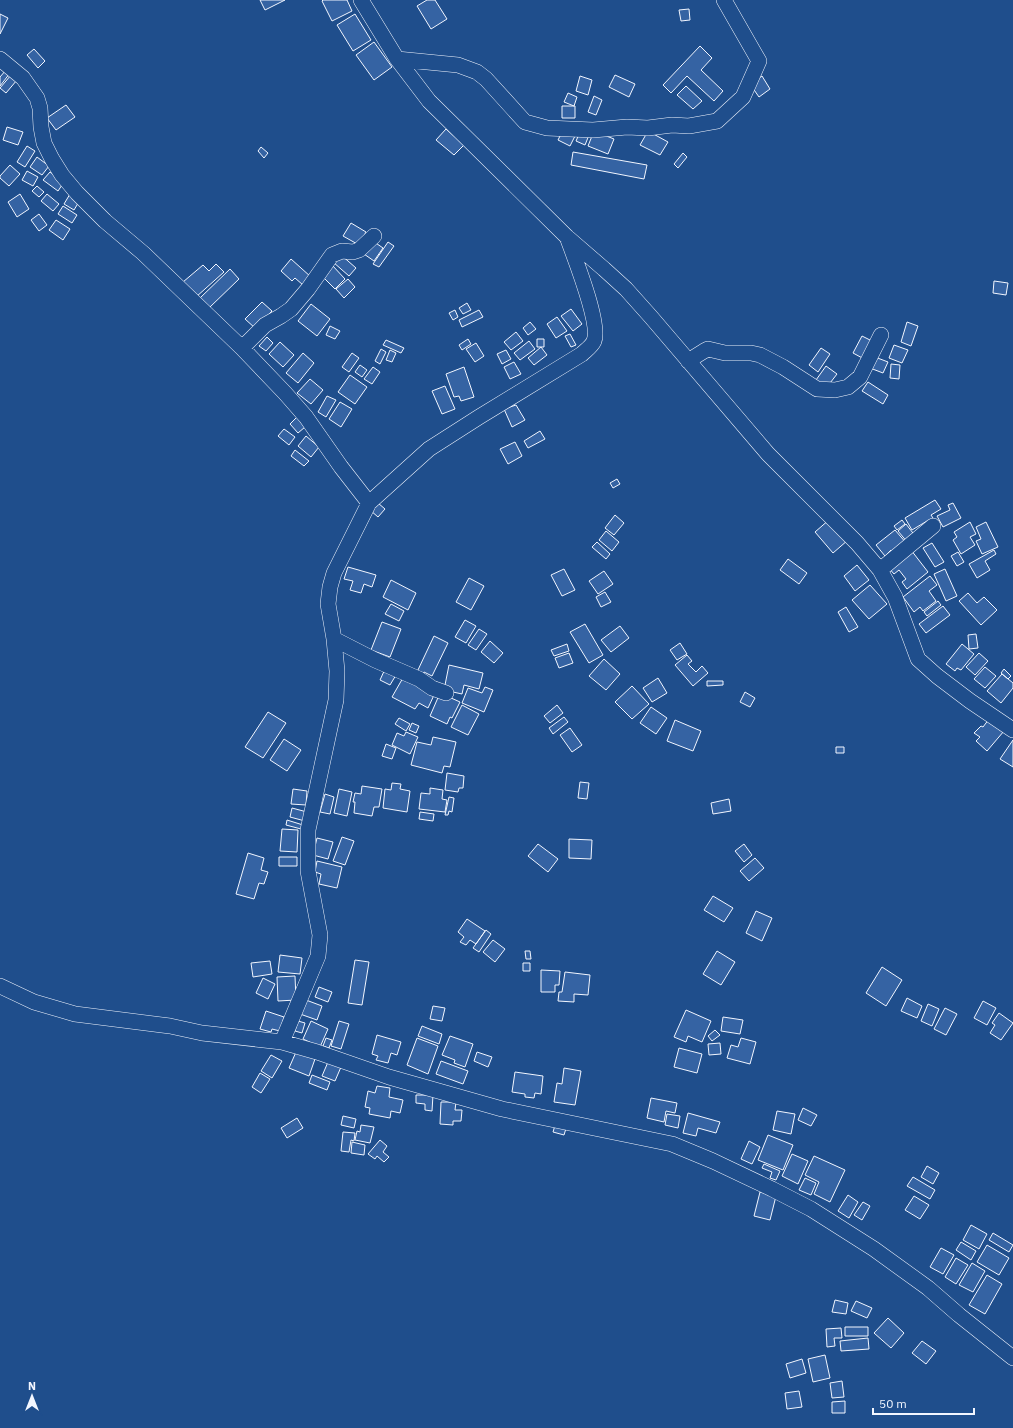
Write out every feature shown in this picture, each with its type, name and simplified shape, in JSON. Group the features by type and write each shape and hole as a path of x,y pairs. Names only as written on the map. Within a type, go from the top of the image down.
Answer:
{"street":[{"path":"362,0 397,59 429,101 567,237 626,290 651,317 768,454 842,526 880,570 895,597 918,659 959,693 1013,730"},
{"path":"397,59 458,66 477,72 486,79 525,122 546,128 593,130 627,127 648,128 690,126 717,121 743,98 759,61 724,0"},
{"path":"0,58 23,78 37,98 40,108 41,128 44,143 52,160 67,181 104,221 142,253 242,348 306,417 340,467 369,503"},
{"path":"242,348 261,328 291,309 308,289 332,255 342,251 354,252 359,250 374,236"},
{"path":"282,1042 318,956 320,947 320,935 308,871 308,830 336,700 337,686 334,639 328,604 330,587 334,573 369,503 429,449 478,417 582,354 590,347 596,332 594,321 567,237"},
{"path":"688,361 708,350 725,353 751,354 760,356 783,367 817,389 835,390 848,387 860,377 881,335"},
{"path":"880,570 933,526"},
{"path":"334,639 375,660 419,679 432,688 446,693"},
{"path":"0,986 34,1002 75,1014 170,1026 202,1033 282,1042 318,1052 390,1077 502,1109 672,1144 713,1161 811,1209 874,1249 928,1288 1013,1358"}],"building":[{"path":"260,0 285,0 265,10"},
{"path":"347,0 352,11 332,21 322,1"},
{"path":"427,0 435,0 447,19 431,29 417,6"},
{"path":"689,9 690,20 681,21 679,10"},
{"path":"0,14 8,18 0,34"},
{"path":"355,14 371,40 353,51 337,25"},
{"path":"374,42 392,67 374,80 356,55"},
{"path":"700,46 712,58 701,70 723,91 714,101 687,76 671,93 663,85"},
{"path":"34,49 45,61 38,68 27,55"},
{"path":"6,70 10,73 0,86 0,77"},
{"path":"11,75 17,80 6,93 0,88"},
{"path":"615,75 635,84 629,97 609,87"},
{"path":"580,76 592,80 588,95 576,91"},
{"path":"762,76 770,89 759,97 750,84"},
{"path":"686,86 702,101 693,109 677,95"},
{"path":"568,93 577,97 574,106 564,102"},
{"path":"594,96 602,100 596,115 588,112"},
{"path":"66,105 75,117 56,130 47,118"},
{"path":"562,106 575,106 575,118 562,118"},
{"path":"7,127 23,132 18,145 3,140"},
{"path":"446,129 464,145 454,155 436,140"},
{"path":"563,130 575,136 570,146 558,140"},
{"path":"594,131 614,139 608,154 588,146"},
{"path":"648,131 668,142 660,155 640,145"},
{"path":"580,132 589,135 585,145 576,141"},
{"path":"27,146 35,151 25,167 17,162"},
{"path":"261,147 268,153 264,158 258,151"},
{"path":"573,152 647,165 644,179 571,165"},
{"path":"683,153 687,157 678,168 674,164"},
{"path":"37,157 49,166 42,175 30,167"},
{"path":"10,165 20,174 9,186 0,178 0,176"},
{"path":"27,171 38,177 33,186 22,180"},
{"path":"50,172 64,182 58,191 43,180"},
{"path":"37,186 44,192 39,197 32,191"},
{"path":"20,194 29,209 17,217 8,202"},
{"path":"47,194 59,204 53,211 41,201"},
{"path":"70,194 80,200 74,210 64,204"},
{"path":"63,206 77,215 72,223 58,214"},
{"path":"39,214 47,225 39,231 31,220"},
{"path":"56,220 70,229 63,240 49,230"},
{"path":"351,223 366,232 359,245 343,236"},
{"path":"373,241 383,248 374,261 364,254"},
{"path":"388,242 394,246 379,267 373,264"},
{"path":"340,254 356,268 349,276 333,262"},
{"path":"291,259 311,277 303,285 295,278 292,281 281,271"},
{"path":"216,264 224,272 196,297 183,282 203,265 209,271"},
{"path":"332,265 345,279 335,289 322,276"},
{"path":"230,269 239,279 210,307 200,298"},
{"path":"348,279 355,287 344,298 336,289"},
{"path":"994,281 1008,283 1006,295 993,293"},
{"path":"262,302 272,311 255,328 245,319"},
{"path":"467,303 471,310 463,314 459,308"},
{"path":"311,304 330,319 317,336 298,321"},
{"path":"571,309 582,324 573,331 561,316"},
{"path":"455,310 458,317 453,320 449,313"},
{"path":"479,310 483,317 462,327 459,320"},
{"path":"557,317 567,331 556,338 547,324"},
{"path":"530,322 536,329 528,335 523,328"},
{"path":"907,322 918,326 911,346 901,342"},
{"path":"330,326 340,331 335,339 326,335"},
{"path":"516,332 523,341 511,350 504,342"},
{"path":"570,334 576,345 571,347 565,336"},
{"path":"862,336 874,342 866,360 853,353"},
{"path":"267,337 273,343 266,351 259,346"},
{"path":"468,339 471,344 462,350 459,345"},
{"path":"537,339 544,339 544,347 537,347"},
{"path":"386,340 404,348 401,353 383,345"},
{"path":"529,341 535,349 520,360 514,353"},
{"path":"280,342 294,355 283,367 269,354"},
{"path":"476,343 484,356 475,362 466,349"},
{"path":"894,345 908,350 902,363 889,358"},
{"path":"541,347 547,355 534,365 528,358"},
{"path":"821,348 830,354 818,372 809,365"},
{"path":"381,349 386,352 380,364 375,361"},
{"path":"390,350 396,353 392,362 386,360"},
{"path":"506,350 511,359 502,364 497,354"},
{"path":"303,353 314,363 298,383 286,373"},
{"path":"352,353 359,358 349,372 342,367"},
{"path":"875,357 888,362 883,373 870,368"},
{"path":"514,362 521,374 510,379 504,367"},
{"path":"891,364 900,365 899,379 890,378"},
{"path":"360,365 367,370 362,377 355,372"},
{"path":"826,366 837,374 827,387 816,380"},
{"path":"373,367 380,372 372,384 364,379"},
{"path":"464,367 474,397 461,401 459,396 454,397 446,374"},
{"path":"350,375 367,387 355,404 338,392"},
{"path":"310,379 323,390 311,404 297,393"},
{"path":"868,382 888,395 883,404 862,391"},
{"path":"445,386 455,409 442,414 432,391"},
{"path":"327,396 336,400 326,417 318,412"},
{"path":"340,402 352,409 341,427 329,419"},
{"path":"516,405 525,420 512,427 504,409"},
{"path":"297,417 305,427 298,433 290,424"},
{"path":"284,429 295,437 289,445 278,436"},
{"path":"540,431 545,439 528,448 524,441"},
{"path":"306,436 319,447 311,457 298,446"},
{"path":"515,442 522,456 508,464 500,449"},
{"path":"295,450 309,461 304,466 291,456"},
{"path":"617,479 620,484 613,488 610,483"},
{"path":"935,500 941,509 931,515 935,521 929,525 927,521 912,530 905,518"},
{"path":"378,503 385,509 378,517 370,510"},
{"path":"953,503 961,518 943,527 937,516 950,510 948,505"},
{"path":"615,515 624,523 614,535 605,528"},
{"path":"830,519 848,540 833,553 815,532"},
{"path":"902,520 905,524 897,530 894,526"},
{"path":"970,522 976,534 970,537 975,545 961,554 953,540 957,537 954,532"},
{"path":"986,522 998,547 982,554 976,541 981,539 976,527"},
{"path":"906,524 916,537 908,543 898,531"},
{"path":"895,530 907,544 894,554 891,550 885,556 876,545"},
{"path":"606,531 619,542 612,551 599,540"},
{"path":"597,542 610,554 606,559 592,547"},
{"path":"932,543 944,562 935,567 923,548"},
{"path":"911,550 928,572 907,589 902,582 906,579 899,570 894,574 888,567"},
{"path":"994,550 996,554 985,561 990,570 977,578 969,564"},
{"path":"958,552 964,562 957,566 951,556"},
{"path":"788,559 807,573 799,584 780,570"},
{"path":"857,565 869,580 855,591 844,576"},
{"path":"348,567 376,575 372,587 364,584 361,593 350,590 353,581 344,579"},
{"path":"564,569 575,590 562,596 551,575"},
{"path":"945,569 957,596 946,601 934,574"},
{"path":"604,571 613,584 598,594 589,581"},
{"path":"930,576 937,585 929,591 936,601 923,611 920,607 914,612 903,597"},
{"path":"469,578 484,586 471,610 456,602"},
{"path":"391,580 416,593 408,610 383,597"},
{"path":"870,585 887,604 869,619 852,600"},
{"path":"605,592 611,602 601,607 596,597"},
{"path":"968,593 977,603 984,597 997,610 981,625 959,601"},
{"path":"938,601 941,605 927,616 924,612"},
{"path":"391,604 404,611 399,621 385,614"},
{"path":"943,606 950,615 926,633 919,624"},
{"path":"846,607 858,627 849,632 838,612"},
{"path":"465,620 476,626 466,643 455,637"},
{"path":"382,622 401,629 390,657 371,650"},
{"path":"585,624 603,655 589,663 570,632"},
{"path":"620,626 629,638 611,652 601,640"},
{"path":"479,629 487,634 476,650 468,645"},
{"path":"976,634 978,648 969,649 968,635"},
{"path":"434,636 448,643 432,676 424,672 422,675 417,672"},
{"path":"490,641 503,653 494,663 481,652"},
{"path":"680,643 687,654 677,660 670,650"},
{"path":"567,644 569,651 554,656 551,650"},
{"path":"962,644 974,654 961,670 957,668 955,671 946,664"},
{"path":"569,653 573,663 559,668 555,658"},
{"path":"979,653 988,661 975,675 966,667"},
{"path":"687,655 692,661 688,664 696,672 702,666 708,673 693,686 675,665"},
{"path":"604,659 620,674 606,690 589,676"},
{"path":"449,665 483,673 479,689 464,685 462,694 444,690"},
{"path":"985,667 996,676 985,688 974,679"},
{"path":"385,669 396,675 390,685 380,680"},
{"path":"1004,669 1011,676 1008,679 1001,673"},
{"path":"1002,674 1013,683 1013,688 1001,703 987,691"},
{"path":"404,676 435,693 428,708 419,703 415,709 392,697"},
{"path":"658,678 667,693 652,702 643,688"},
{"path":"707,681 723,681 723,685 707,686"},
{"path":"632,686 649,704 632,719 615,702"},
{"path":"485,687 493,690 484,712 462,703 468,688 482,693"},
{"path":"745,692 755,698 750,707 740,702"},
{"path":"440,693 460,702 452,718 450,717 447,724 430,716"},
{"path":"462,705 479,714 468,735 451,727"},
{"path":"557,705 563,713 550,723 544,716"},
{"path":"651,707 667,718 656,734 640,723"},
{"path":"268,712 286,723 263,758 245,747"},
{"path":"564,717 568,722 553,734 549,728"},
{"path":"399,718 410,724 406,731 395,724"},
{"path":"989,719 1004,731 987,751 976,741 980,737 974,733 981,726 983,727"},
{"path":"675,720 701,731 693,751 667,741"},
{"path":"412,723 419,726 416,733 409,730"},
{"path":"570,728 582,745 572,752 560,735"},
{"path":"406,732 418,737 410,754 392,745 397,733 404,736"},
{"path":"433,737 456,742 450,767 444,766 442,773 411,765 417,742 431,745"},
{"path":"284,739 301,750 287,771 270,760"},
{"path":"1013,740 1013,767 1000,759"},
{"path":"386,744 396,748 392,759 382,756"},
{"path":"836,747 844,747 844,753 836,753"},
{"path":"447,773 464,776 463,788 459,788 458,792 445,790"},
{"path":"580,782 589,783 587,799 578,798"},
{"path":"392,783 401,784 400,789 410,791 407,812 383,808 385,789 391,790"},
{"path":"362,786 382,789 379,807 374,807 372,816 354,813 355,802 353,802 355,793 361,794"},
{"path":"430,788 443,790 442,799 447,800 445,812 419,809 421,793 430,794"},
{"path":"293,789 307,791 306,805 291,804"},
{"path":"339,789 352,792 347,816 334,813"},
{"path":"325,794 334,797 330,814 320,812"},
{"path":"449,797 454,798 452,812 449,811 448,815 445,815"},
{"path":"729,799 731,811 713,814 711,803"},
{"path":"292,808 307,812 305,821 290,817"},
{"path":"420,812 434,814 433,821 419,819"},
{"path":"287,820 303,825 301,829 286,825"},
{"path":"282,829 298,830 297,852 280,851"},
{"path":"342,837 354,841 345,865 333,861"},
{"path":"317,838 333,842 328,859 313,855"},
{"path":"569,839 592,840 591,859 569,858"},
{"path":"538,844 558,859 548,872 528,856"},
{"path":"744,844 752,855 744,862 735,851"},
{"path":"248,853 264,858 261,870 268,872 264,884 259,883 254,899 236,894"},
{"path":"279,857 297,857 297,866 279,866"},
{"path":"755,858 764,868 749,881 740,871"},
{"path":"317,861 342,867 337,888 319,884 321,874 315,872"},
{"path":"713,896 733,908 724,922 704,910"},
{"path":"756,911 772,918 762,941 746,933"},
{"path":"467,919 485,931 476,944 470,940 466,945 460,942 464,937 458,932"},
{"path":"486,930 491,934 479,952 473,948"},
{"path":"493,940 505,949 495,962 483,952"},
{"path":"525,951 530,951 531,959 526,959"},
{"path":"717,951 735,962 721,985 703,974"},
{"path":"280,955 302,958 300,974 278,972"},
{"path":"355,960 369,962 362,1005 348,1003"},
{"path":"270,961 272,974 253,977 251,963"},
{"path":"523,963 530,963 530,971 523,971"},
{"path":"882,967 902,980 886,1006 866,993"},
{"path":"541,970 560,971 559,985 555,985 555,992 541,992"},
{"path":"565,972 590,975 588,995 574,994 574,1002 558,1001 559,992 562,992"},
{"path":"295,976 296,1000 278,1001 277,977"},
{"path":"263,978 275,984 268,999 256,993"},
{"path":"319,987 332,992 328,1002 315,997"},
{"path":"907,998 922,1006 917,1018 901,1011"},
{"path":"306,1000 322,1006 317,1020 300,1014"},
{"path":"983,1001 996,1008 987,1025 974,1018"},
{"path":"928,1004 939,1009 932,1026 921,1021"},
{"path":"433,1006 445,1008 442,1021 430,1019"},
{"path":"945,1008 957,1014 946,1035 934,1029"},
{"path":"686,1010 711,1021 702,1042 688,1036 686,1042 674,1037"},
{"path":"266,1011 284,1017 280,1031 272,1029 271,1032 260,1029"},
{"path":"999,1013 1013,1023 1001,1040 990,1033 995,1025 992,1023"},
{"path":"723,1017 743,1020 740,1034 721,1031"},
{"path":"298,1021 305,1023 302,1033 295,1031"},
{"path":"311,1021 328,1029 320,1047 303,1039"},
{"path":"339,1021 349,1024 341,1049 331,1046"},
{"path":"422,1026 442,1034 439,1044 418,1036"},
{"path":"715,1030 720,1035 712,1041 708,1036"},
{"path":"377,1035 401,1042 397,1055 391,1053 388,1063 376,1060 378,1056 372,1054"},
{"path":"450,1036 473,1044 465,1067 454,1063 455,1060 442,1055"},
{"path":"326,1038 332,1040 329,1048 323,1046"},
{"path":"417,1038 438,1046 428,1074 407,1065"},
{"path":"741,1038 756,1042 750,1064 727,1058 731,1045 738,1047"},
{"path":"720,1043 721,1054 709,1055 708,1044"},
{"path":"679,1048 702,1054 697,1073 674,1067"},
{"path":"296,1052 315,1059 309,1076 289,1068"},
{"path":"477,1052 492,1057 488,1067 474,1061"},
{"path":"271,1055 282,1061 272,1078 261,1071"},
{"path":"441,1061 468,1071 463,1084 436,1074"},
{"path":"328,1062 341,1067 335,1081 322,1076"},
{"path":"564,1068 581,1071 575,1105 554,1102 557,1083 562,1084"},
{"path":"515,1072 543,1076 541,1094 535,1093 534,1098 525,1097 525,1094 512,1092"},
{"path":"260,1073 270,1079 261,1093 252,1087"},
{"path":"312,1075 330,1082 327,1090 309,1083"},
{"path":"377,1086 390,1088 389,1097 403,1100 400,1113 391,1111 390,1118 369,1114 370,1108 365,1107 368,1091 375,1093"},
{"path":"416,1095 433,1095 432,1111 425,1110 425,1104 416,1103"},
{"path":"651,1098 677,1103 675,1113 666,1111 664,1122 647,1118"},
{"path":"441,1102 456,1102 455,1110 462,1110 461,1121 453,1121 453,1125 440,1124"},
{"path":"803,1108 817,1115 811,1126 798,1120"},
{"path":"777,1111 795,1114 791,1134 773,1130"},
{"path":"688,1113 720,1122 716,1133 698,1128 696,1136 683,1133"},
{"path":"667,1114 680,1116 678,1128 665,1125"},
{"path":"343,1116 356,1119 354,1128 341,1125"},
{"path":"297,1118 303,1128 287,1138 281,1128"},
{"path":"556,1122 567,1125 564,1135 553,1132"},
{"path":"361,1125 374,1127 370,1143 355,1140 357,1131 360,1132"},
{"path":"343,1132 355,1133 354,1141 351,1140 349,1152 341,1151"},
{"path":"768,1135 793,1145 783,1170 758,1160"},
{"path":"380,1140 387,1146 383,1152 389,1157 384,1162 377,1156 375,1159 368,1154"},
{"path":"749,1141 760,1147 752,1164 741,1159"},
{"path":"352,1142 365,1145 364,1155 351,1153"},
{"path":"792,1154 808,1161 798,1184 782,1176"},
{"path":"814,1156 845,1170 830,1202 814,1194 819,1182 805,1175"},
{"path":"764,1164 780,1171 776,1180 770,1178 772,1172 762,1168"},
{"path":"927,1166 939,1173 933,1184 921,1177"},
{"path":"913,1177 935,1190 930,1199 907,1186"},
{"path":"805,1178 816,1183 811,1195 799,1190"},
{"path":"760,1192 776,1196 770,1220 754,1216"},
{"path":"848,1195 858,1202 849,1218 838,1211"},
{"path":"914,1196 929,1205 920,1219 905,1210"},
{"path":"863,1202 870,1206 862,1220 854,1215"},
{"path":"971,1225 987,1234 979,1249 963,1240"},
{"path":"993,1233 1013,1245 1009,1252 989,1240"},
{"path":"961,1242 976,1251 971,1260 956,1250"},
{"path":"987,1245 1009,1258 999,1275 977,1262"},
{"path":"941,1248 954,1255 943,1274 930,1267"},
{"path":"956,1258 968,1265 956,1284 945,1277"},
{"path":"972,1263 985,1271 973,1292 959,1285"},
{"path":"987,1275 1002,1284 985,1314 969,1305"},
{"path":"835,1300 848,1303 846,1314 832,1312"},
{"path":"856,1301 872,1308 867,1318 851,1311"},
{"path":"888,1318 904,1333 891,1348 874,1333"},
{"path":"845,1327 868,1327 868,1336 845,1336"},
{"path":"841,1328 842,1338 834,1338 835,1346 827,1347 826,1329"},
{"path":"868,1338 869,1349 841,1351 840,1341"},
{"path":"922,1341 936,1351 926,1364 912,1353"},
{"path":"825,1355 830,1378 813,1382 808,1359"},
{"path":"802,1359 806,1373 790,1378 786,1364"},
{"path":"842,1381 844,1397 832,1398 830,1383"},
{"path":"799,1391 802,1407 787,1409 785,1393"},
{"path":"845,1401 845,1413 832,1413 832,1402"}]}
